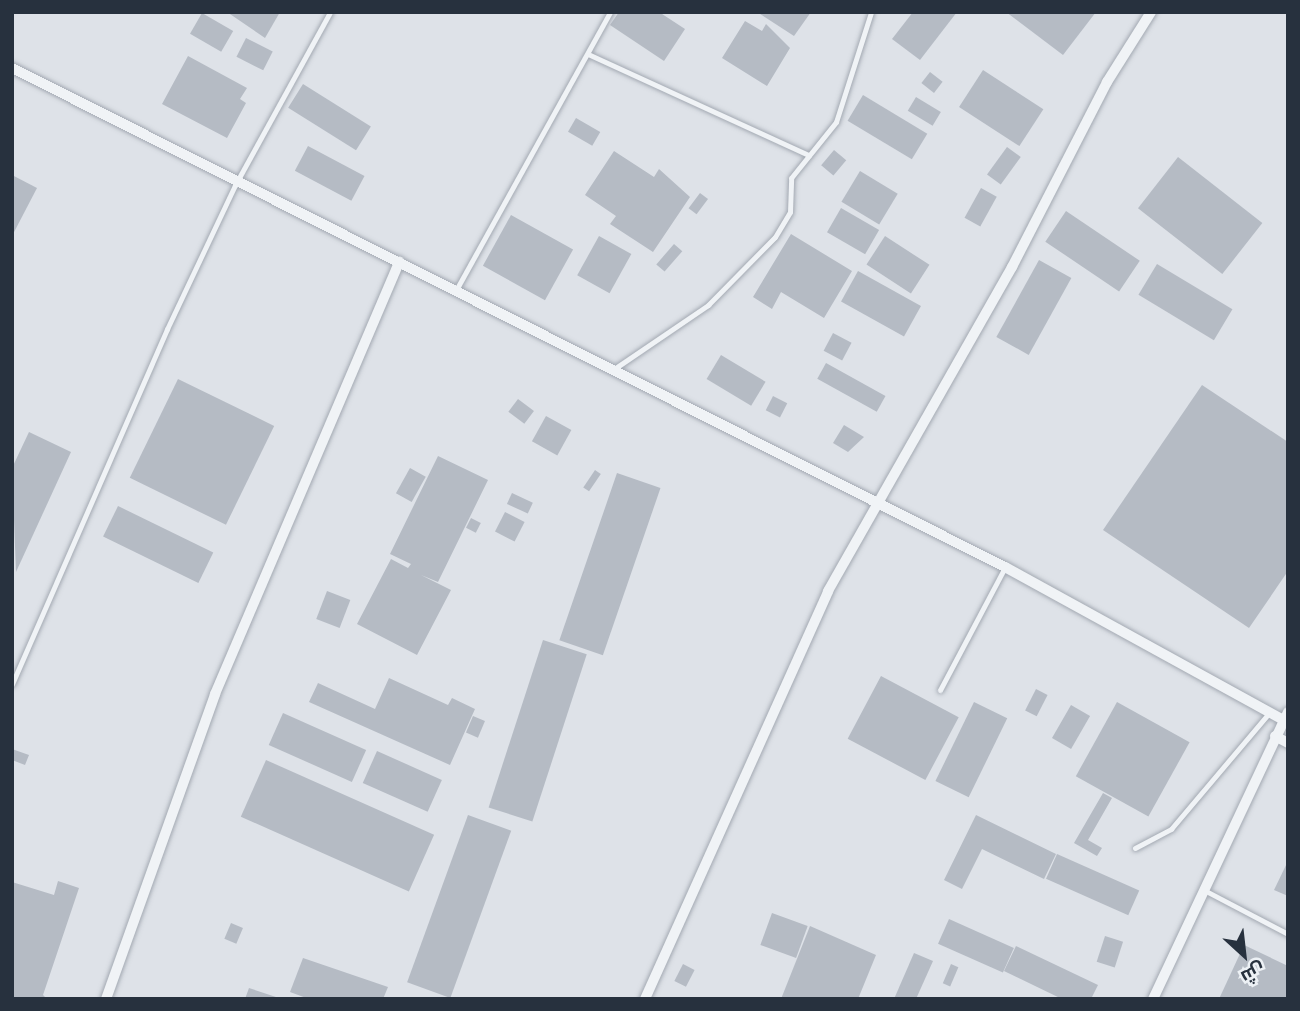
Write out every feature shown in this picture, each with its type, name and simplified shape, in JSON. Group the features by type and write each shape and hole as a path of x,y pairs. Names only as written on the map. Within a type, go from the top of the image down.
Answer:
{"street":[{"path":"645,999 828,591 1151,12"},
{"path":"12,68 235,185 456,290 876,501 1004,567 1270,712 1286,716 1201,889 1153,999"},
{"path":"106,999 215,694 399,262"},
{"path":"1275,736 1288,743"}],"lane":[{"path":"12,684 235,185 330,12"},
{"path":"456,290 610,12"},
{"path":"614,369 708,305 755,259 790,212 792,178 836,122 871,12"},
{"path":"587,54 808,155"},
{"path":"940,690 1004,567"},
{"path":"1135,848 1171,829 1270,712"},
{"path":"1201,889 1288,934"}],"building":[{"path":"227,12 280,12 265,38"},
{"path":"619,12 659,12 685,29 664,61 610,25"},
{"path":"757,12 811,12 794,36"},
{"path":"913,12 957,12 920,60 892,39"},
{"path":"1006,12 1096,12 1063,55"},
{"path":"202,13 233,31 221,52 190,34"},
{"path":"745,21 762,31 766,24 790,48 767,86 722,58"},
{"path":"246,38 273,52 263,70 236,57"},
{"path":"188,56 247,88 240,99 246,103 227,138 162,104"},
{"path":"983,70 1043,109 1019,146 959,107"},
{"path":"930,72 943,82 934,93 921,83"},
{"path":"303,84 371,126 356,150 288,108"},
{"path":"863,95 927,134 912,159 848,121"},
{"path":"916,97 941,112 933,126 908,111"},
{"path":"576,118 600,132 592,146 568,132"},
{"path":"308,146 365,176 351,201 295,171"},
{"path":"1007,147 1021,157 1001,184 987,175"},
{"path":"834,150 846,160 833,176 821,165"},
{"path":"614,151 654,177 659,169 690,197 653,252 610,224 616,216 585,195"},
{"path":"1178,157 1262,223 1222,274 1138,208"},
{"path":"860,171 898,194 879,225 841,202"},
{"path":"12,175 37,188 12,236"},
{"path":"981,188 997,197 980,226 965,218"},
{"path":"700,193 708,199 697,214 689,208"},
{"path":"841,208 879,230 865,254 827,232"},
{"path":"1066,211 1140,261 1119,291 1045,242"},
{"path":"511,215 573,249 545,300 483,266"},
{"path":"791,234 852,271 824,318 781,292 772,309 753,297"},
{"path":"599,236 631,254 610,293 577,275"},
{"path":"885,236 929,265 911,293 866,265"},
{"path":"674,244 682,251 665,272 656,264"},
{"path":"1039,260 1071,278 1029,355 996,337"},
{"path":"1157,264 1232,309 1214,340 1138,295"},
{"path":"858,271 921,306 904,337 841,302"},
{"path":"833,333 852,343 842,361 824,351"},
{"path":"721,355 766,382 751,406 707,379"},
{"path":"826,363 885,396 877,412 817,379"},
{"path":"178,379 274,426 226,525 130,478"},
{"path":"1202,385 1288,442 1288,571 1249,628 1103,530"},
{"path":"773,396 787,403 780,418 766,410"},
{"path":"518,399 534,411 524,424 508,412"},
{"path":"546,416 571,430 557,455 532,441"},
{"path":"844,425 864,437 848,452 833,443"},
{"path":"29,432 71,452 16,572 12,468"},
{"path":"438,456 488,480 438,582 421,575 451,590 417,655 357,624 391,559 408,568 411,564 390,554"},
{"path":"410,468 426,477 412,502 396,493"},
{"path":"595,470 601,474 589,491 583,487"},
{"path":"617,473 660,488 603,655 559,640"},
{"path":"512,493 533,503 528,514 507,504"},
{"path":"118,506 213,552 198,583 103,537"},
{"path":"505,512 525,522 515,542 495,532"},
{"path":"471,518 481,523 476,533 466,528"},
{"path":"327,591 350,600 340,628 316,619"},
{"path":"543,640 587,654 532,822 489,807"},
{"path":"881,676 959,717 925,780 848,739"},
{"path":"389,678 448,705 452,698 475,709 450,765 309,702 318,683 375,709"},
{"path":"1036,689 1048,695 1037,716 1025,710"},
{"path":"974,702 1007,718 969,797 935,781"},
{"path":"1117,702 1190,742 1148,817 1076,776"},
{"path":"1071,705 1090,716 1071,749 1052,738"},
{"path":"283,713 366,750 352,782 269,745"},
{"path":"473,716 485,721 478,738 466,733"},
{"path":"12,749 29,755 25,765 12,760"},
{"path":"377,751 442,780 428,812 363,783"},
{"path":"266,760 434,835 409,891 241,817"},
{"path":"1103,793 1112,798 1088,840 1102,848 1097,856 1074,843"},
{"path":"468,815 511,831 450,998 407,982"},
{"path":"976,815 1056,854 1044,879 982,849 962,889 944,880"},
{"path":"1057,854 1139,891 1128,915 1046,879"},
{"path":"1288,861 1288,896 1274,890"},
{"path":"58,881 79,888 43,995 47,999 12,999 12,882 54,895"},
{"path":"772,913 808,926 796,958 760,945"},
{"path":"949,919 1014,948 1003,973 938,944"},
{"path":"231,923 243,928 236,944 224,939"},
{"path":"810,926 876,955 858,999 781,999"},
{"path":"1105,936 1123,942 1115,968 1097,962"},
{"path":"1244,945 1288,966 1288,999 1219,999"},
{"path":"1016,946 1098,985 1091,999 1062,999 1004,971"},
{"path":"914,953 933,961 916,999 894,999"},
{"path":"303,958 388,987 383,999 309,999 290,992"},
{"path":"683,964 695,970 686,987 674,981"},
{"path":"951,964 958,967 950,986 943,983"},
{"path":"249,988 279,998 279,999 245,999"}]}
